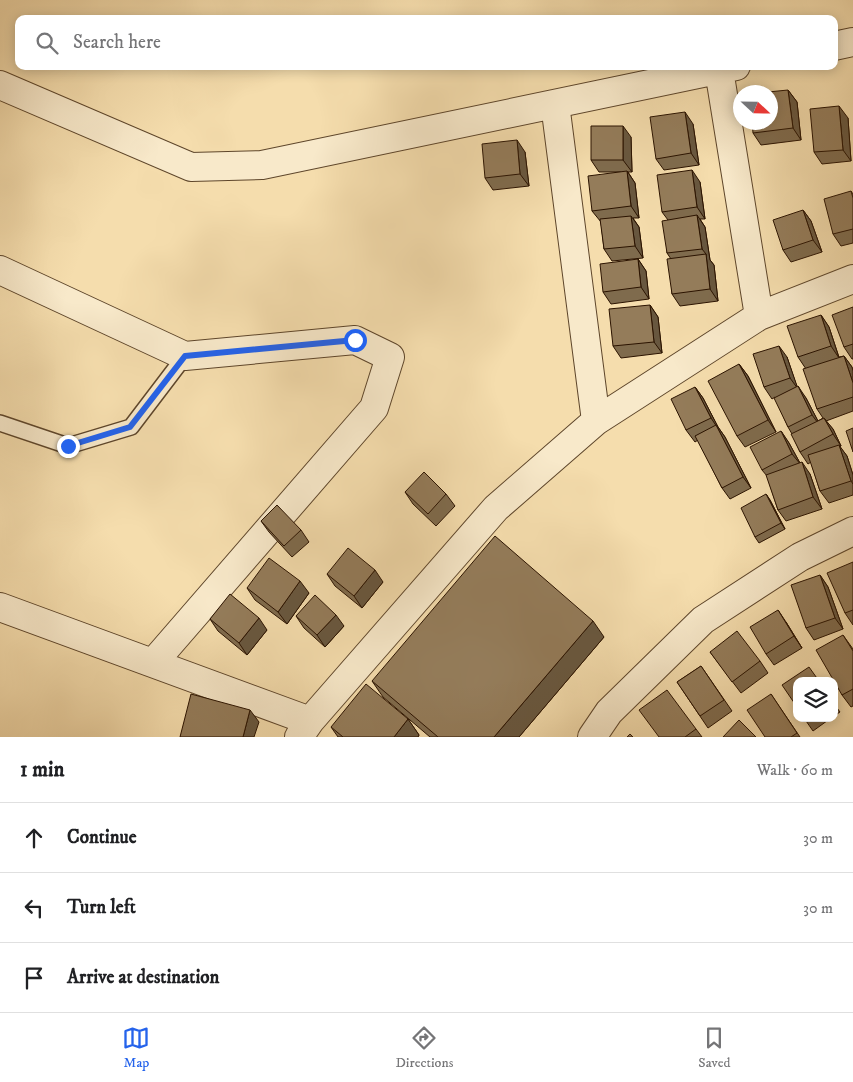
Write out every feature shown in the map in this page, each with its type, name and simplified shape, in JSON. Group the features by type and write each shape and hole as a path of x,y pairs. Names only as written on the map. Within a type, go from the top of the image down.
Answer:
{"street":[{"path":"838,45 853,42"},
{"path":"0,85 191,167 262,165 718,70"},
{"path":"728,70 759,316"},
{"path":"555,104 596,421"},
{"path":"0,270 185,356 355,340 390,357 374,408 153,664"},
{"path":"0,607 153,664 305,729 496,508 596,421 759,316 853,279"},
{"path":"592,737 609,712 703,620 800,556 853,531"}],"lane":[{"path":"0,423 68,446 130,427 185,356"}],"building":[{"path":"788,90 793,128 778,130 778,91"},
{"path":"839,106 843,150 814,152 810,109"},
{"path":"685,112 691,153 656,159 650,117"},
{"path":"591,126 623,126 623,160 591,160"},
{"path":"753,130 777,130 753,133"},
{"path":"517,140 520,174 485,178 482,144"},
{"path":"692,170 697,207 662,212 657,175"},
{"path":"627,171 631,206 592,211 588,176"},
{"path":"851,191 853,198 853,229 833,234 824,199"},
{"path":"803,210 813,240 783,250 773,220"},
{"path":"697,215 702,249 667,253 662,221"},
{"path":"631,216 635,246 604,249 600,219"},
{"path":"706,254 710,289 672,294 667,259"},
{"path":"638,259 641,287 603,292 600,264"},
{"path":"650,305 654,342 613,346 609,309"},
{"path":"853,307 853,344 844,347 832,315"},
{"path":"821,315 831,346 798,357 787,326"},
{"path":"779,346 790,378 764,387 753,354"},
{"path":"844,356 853,383 853,397 817,409 803,369"},
{"path":"739,364 768,420 737,436 708,381"},
{"path":"798,386 812,415 788,427 774,398"},
{"path":"695,387 711,418 686,430 671,399"},
{"path":"824,418 833,434 800,452 791,434"},
{"path":"716,425 743,477 722,488 695,436"},
{"path":"853,428 853,452 846,431"},
{"path":"781,431 792,454 762,470 750,447"},
{"path":"839,445 851,481 820,491 808,455"},
{"path":"802,462 813,497 778,510 766,475"},
{"path":"424,472 446,494 428,514 405,492"},
{"path":"766,494 781,523 755,537 741,508"},
{"path":"277,505 301,530 284,546 261,521"},
{"path":"495,536 593,621 494,737 438,737 372,681"},
{"path":"348,548 375,570 354,596 327,574"},
{"path":"269,558 300,581 278,612 247,588"},
{"path":"853,562 853,610 845,613 827,573"},
{"path":"820,575 835,618 806,628 791,585"},
{"path":"230,594 259,618 239,643 210,619"},
{"path":"315,595 336,615 317,635 296,616"},
{"path":"778,610 794,636 766,654 750,627"},
{"path":"737,631 760,661 732,682 710,652"},
{"path":"843,635 853,651 853,689 842,695 838,688 838,677 832,677 816,650"},
{"path":"701,666 724,700 700,716 677,682"},
{"path":"809,667 816,677 794,677"},
{"path":"793,678 793,701 782,685"},
{"path":"366,684 408,719 394,737 343,737 331,727"},
{"path":"667,690 696,729 685,737 659,737 639,710"},
{"path":"191,694 250,710 243,737 180,737"},
{"path":"771,694 797,733 791,737 765,737 747,710"},
{"path":"739,720 756,737 723,737"}],"route":[{"path":"68,446 130,427 185,356 355,340"}]}
